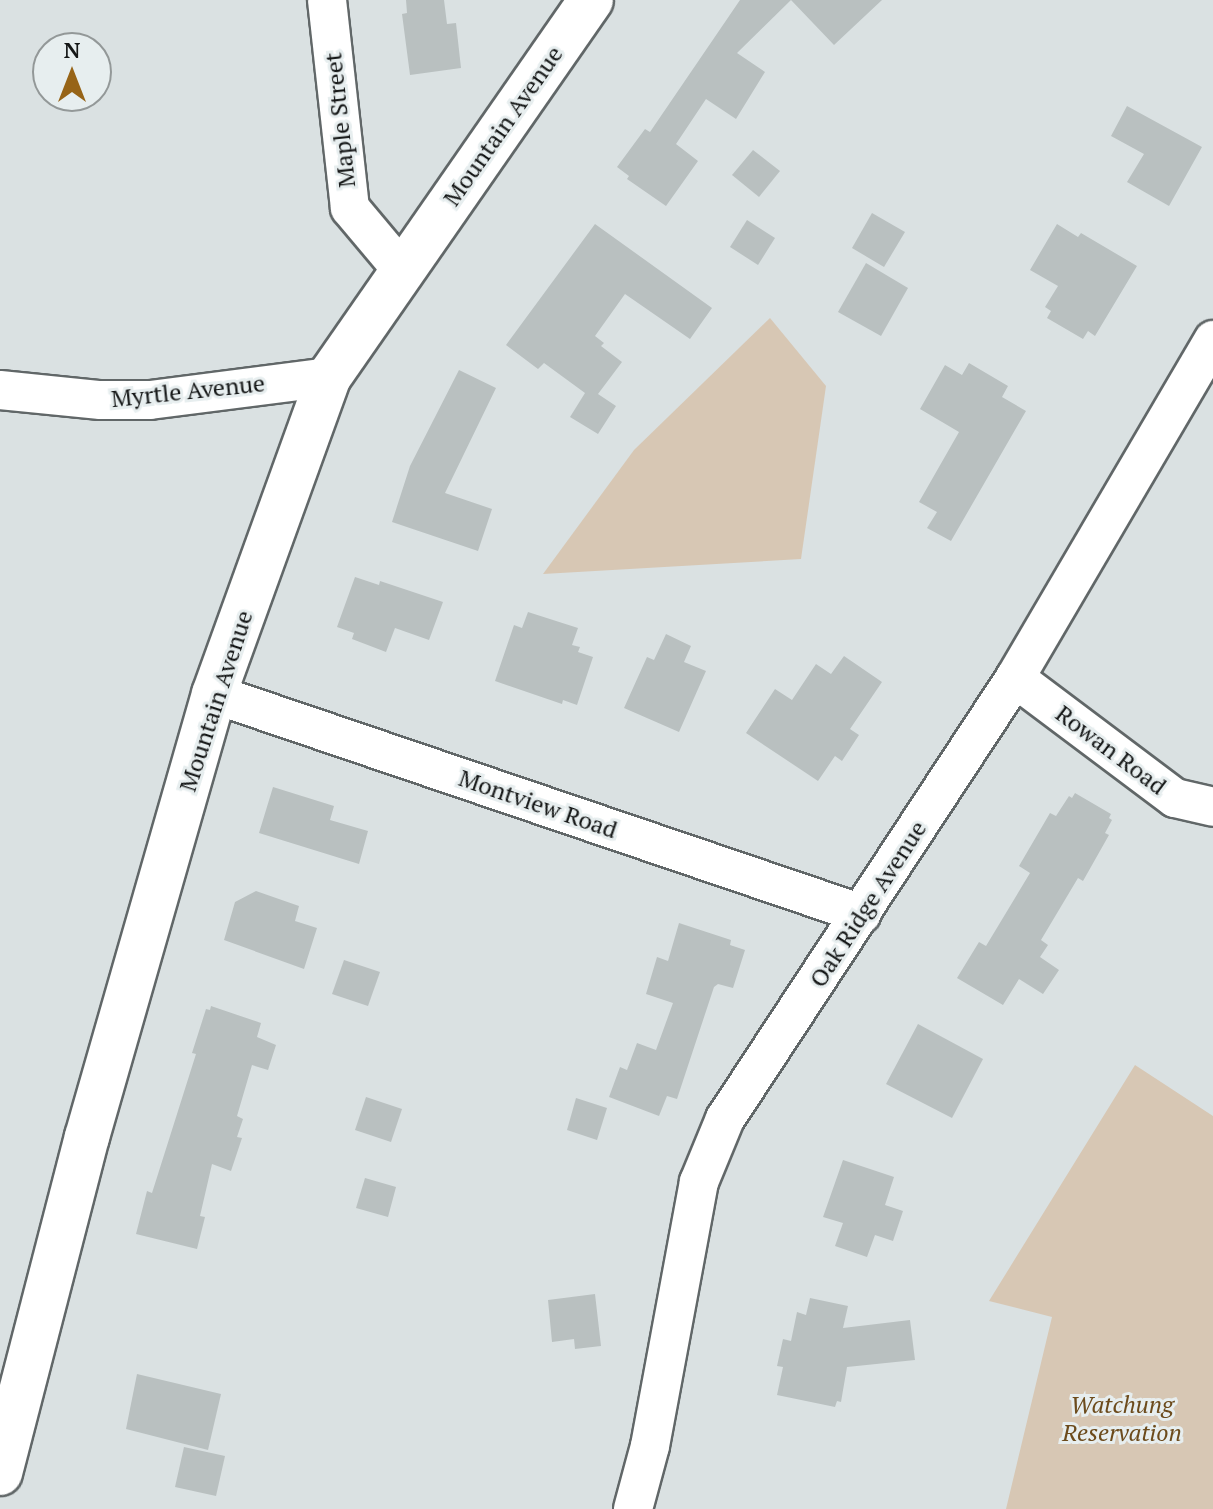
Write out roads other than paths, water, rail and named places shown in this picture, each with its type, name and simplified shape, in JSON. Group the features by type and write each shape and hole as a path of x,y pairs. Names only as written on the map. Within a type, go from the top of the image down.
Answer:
{"main road":[{"name":"Mountain Avenue","path":"0,1473 87,1137 214,694 329,377 591,0"}],"street":[{"name":"Maple Street","path":"327,0 350,208 402,270"},
{"name":"Oak Ridge Avenue","path":"633,1509 650,1446 699,1182 725,1119 1015,678 1213,340"},
{"name":"Myrtle Avenue","path":"0,390 101,400 150,400 329,377"},
{"name":"Rowan Road","path":"1015,678 1175,798 1213,807"},
{"name":"Montview Road","path":"214,694 862,914"}],"park label":[{"name":"Watchung Reservation","path":"1122,1419"}]}
